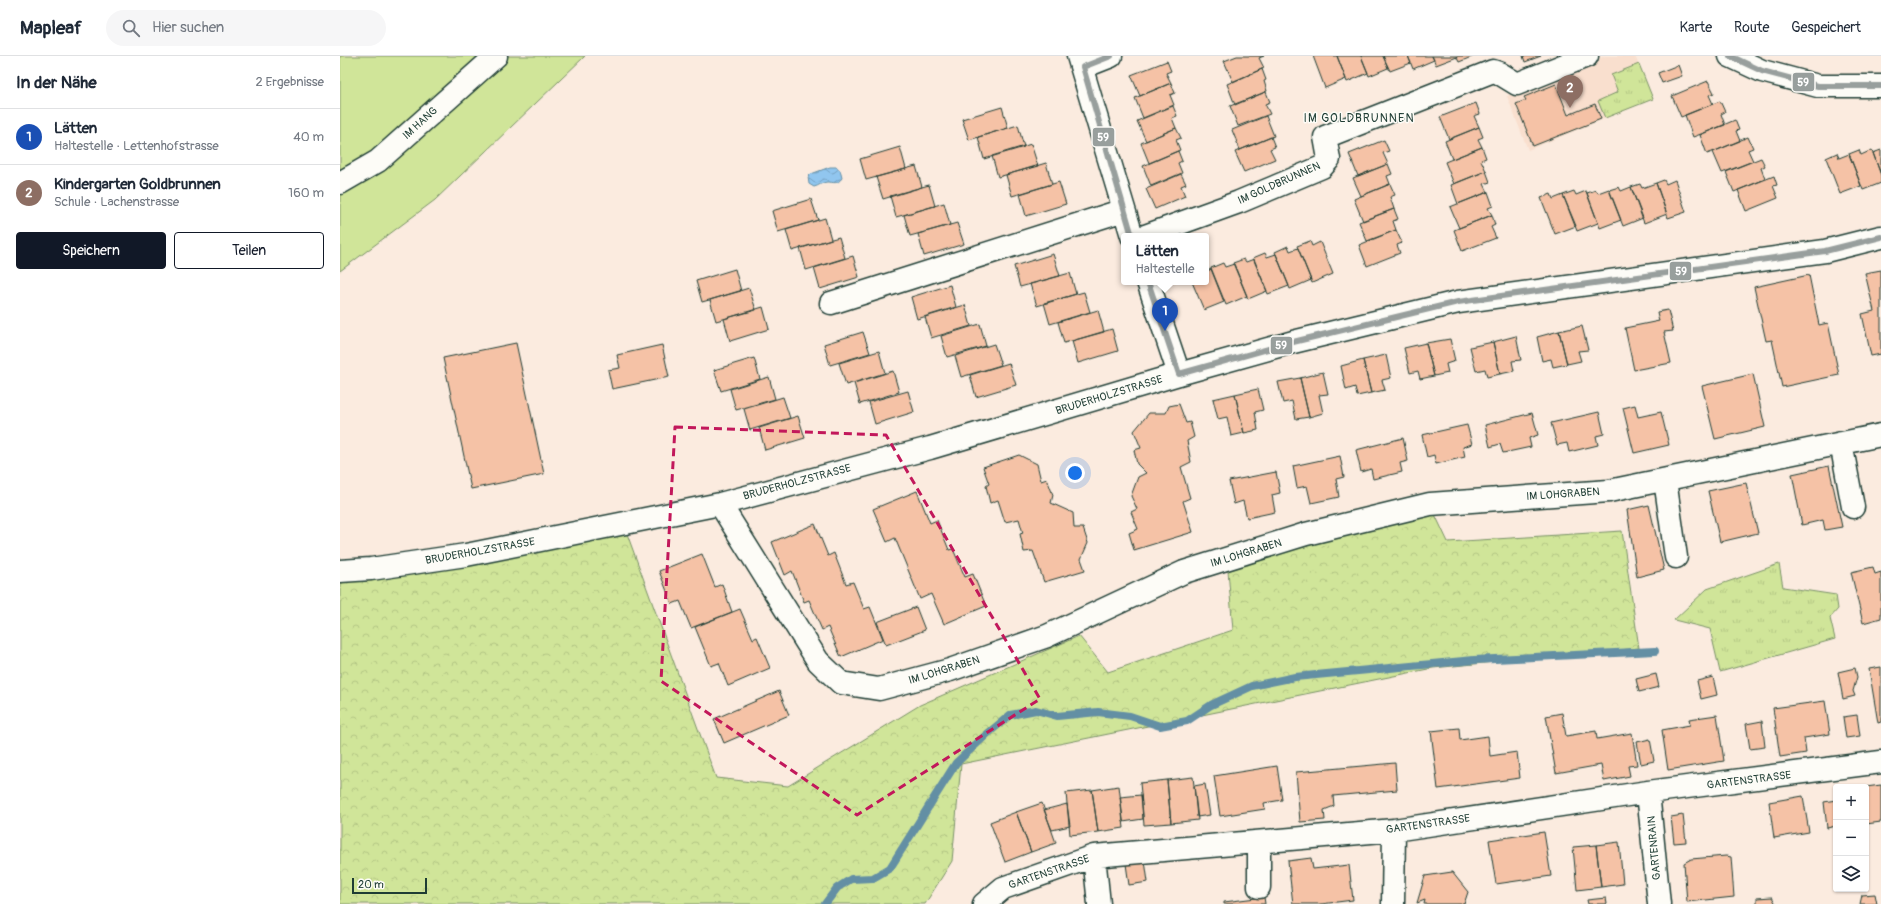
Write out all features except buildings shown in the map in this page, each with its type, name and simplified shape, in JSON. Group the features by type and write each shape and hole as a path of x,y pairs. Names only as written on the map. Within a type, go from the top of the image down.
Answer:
{"street":[{"name":"IM HANG","path":"340,183 378,161 496,56"},
{"path":"1111,56 1080,62 1131,233"},
{"name":"IM GOLDBRUNNEN","path":"1152,233 1239,202 1322,166 1329,159 1326,137 1493,71 1517,84 1587,56"},
{"path":"1730,56 1762,71 1818,86 1881,86"},
{"path":"831,303 1124,210"},
{"name":"BRUDERHOLZSTRASSE","path":"340,571 371,569 466,556 720,504 930,448 1179,374 1308,338 1458,302 1825,251 1881,237"},
{"path":"1149,285 1179,374"},
{"name":"IM LOHGRABEN","path":"720,504 818,661 841,683 879,689 950,670 1047,636 1184,572 1306,534 1430,504 1609,491 1881,435"},
{"path":"1841,443 1853,507"},
{"path":"1665,480 1676,557"},
{"name":"GARTENSTRASSE","path":"984,904 1003,888 1094,856 1394,830 1648,792 1881,762"},
{"name":"GARTENRAIN","path":"1648,792 1659,904"},
{"path":"1393,904 1394,830"},
{"path":"1259,842 1259,887"},
{"path":"1094,856 1099,904"}],"highlighted area":[{"path":"675,427 886,435 1040,699 857,815 661,681"}],"shaded area":[{"path":"1605,56 1635,56 1653,99 1528,150 1507,96"}],"green space":[{"path":"340,56 585,56 435,200 340,271"},
{"path":"1639,64 1653,99 1605,118 1598,101 1618,92 1611,75"},
{"path":"1430,504 1448,542 1622,531 1639,648 1433,668 961,764 952,861 925,904 340,904 340,583 470,563 626,531 716,778 788,786 920,705 1079,636 1108,672 1233,630 1227,559"},
{"path":"1779,564 1783,587 1836,595 1838,609 1830,618 1835,639 1720,672 1710,629 1674,620 1707,589"}],"water":[{"path":"830,167 836,167 840,170 842,178 839,182 825,182 814,187 809,184 808,177 811,174"}],"waterway":[{"path":"825,904 837,888 851,879 873,878 890,868 956,763 1010,715 1036,710 1057,716 1098,712 1130,716 1160,726 1187,721 1211,705 1252,686 1295,677 1474,660 1655,651"}],"transit line":[{"name":"59","path":"1111,56 1083,67 1131,233"},
{"name":"59","path":"1730,56 1762,71 1818,86 1881,86"},
{"name":"59","path":"1149,285 1179,374 1293,342 1458,302 1825,251 1881,237"}],"place":[{"name":"Kindergarten Goldbrunnen","path":"1570,108"},
{"name":"Lätten","path":"1165,331"}],"district":[{"name":"IM GOLDBRUNNEN","path":"1359,118"}]}
